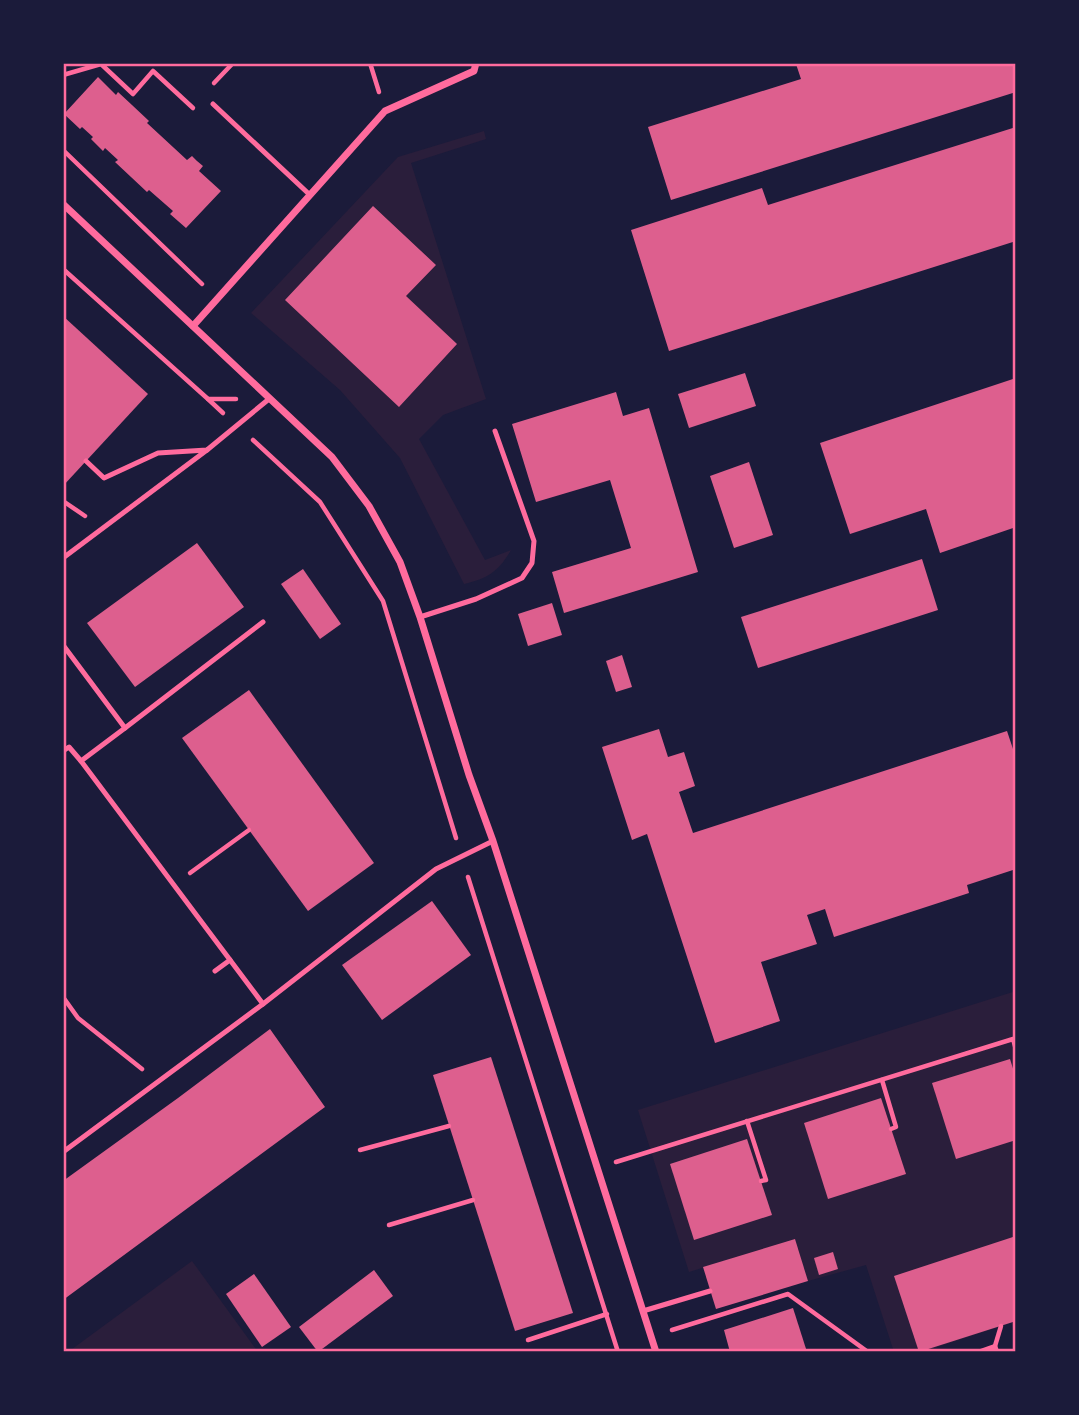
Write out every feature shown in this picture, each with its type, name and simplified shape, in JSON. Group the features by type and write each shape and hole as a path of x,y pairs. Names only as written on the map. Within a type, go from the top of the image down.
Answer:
{"street":[{"path":"193,326 385,111 474,71 477,63"},
{"path":"63,204 332,457 369,506 400,562 493,841 656,1352"}],"lane":[{"path":"213,104 310,195"},
{"path":"63,558 207,450 269,399"},
{"path":"420,617 476,599 522,578 532,563 534,541 495,431"},
{"path":"86,461 104,478 158,453 207,450"},
{"path":"80,761 263,622"},
{"path":"63,645 125,728"},
{"path":"63,751 69,747 263,1004"},
{"path":"63,1152 263,1004 436,869 493,841"},
{"path":"215,971 230,960"},
{"path":"643,1311 710,1291"}],"path":[{"path":"370,63 379,92"},
{"path":"63,75 101,64 133,94 153,71 202,116"},
{"path":"63,150 218,299"},
{"path":"63,269 208,399 269,399"},
{"path":"173,885 249,830"},
{"path":"63,997 78,1018 142,1069 144,1092"},
{"path":"597,1168 1013,1039 1016,1050"},
{"path":"882,1080 895,1127 891,1129"},
{"path":"747,1121 766,1180 761,1181"},
{"path":"360,1150 449,1126"},
{"path":"389,1225 472,1200"},
{"path":"651,1336 788,1294 868,1352"},
{"path":"527,1340 607,1314"},
{"path":"978,1352 996,1349 1001,1326"}],"shaded area":[{"path":"484,131 486,139 411,163 486,399 443,415 419,439 485,560 511,550 492,573 464,584 400,458 340,390 251,313 398,157"},
{"path":"1016,991 1016,1336 1011,1323 922,1352 894,1352 866,1265 808,1281 795,1239 689,1272 638,1110"},
{"path":"192,1261 258,1352 68,1352"}],"building":[{"path":"1016,63 1016,92 671,200 648,127 801,79 796,64"},
{"path":"98,77 116,95 118,92 132,105 149,121 147,123 187,160 192,156 203,166 199,171 221,191 186,228 170,214 173,211 149,190 147,192 115,162 118,160 105,148 103,151 91,139 93,137 64,114"},
{"path":"1016,127 1016,241 669,351 631,230 762,188 768,205"},
{"path":"373,206 436,265 406,296 457,344 399,407 285,300"},
{"path":"63,316 148,394 63,486"},
{"path":"745,373 756,406 689,428 678,394"},
{"path":"1016,378 1016,527 940,553 926,509 850,534 820,443"},
{"path":"616,392 623,416 649,408 698,572 564,613 552,572 631,548 610,480 536,502 512,424"},
{"path":"749,462 773,535 734,548 710,476"},
{"path":"197,543 244,607 135,687 87,623"},
{"path":"922,559 938,610 758,668 741,617"},
{"path":"303,569 341,624 320,639 281,584"},
{"path":"552,603 562,635 528,646 518,614"},
{"path":"622,655 632,687 616,692 606,661"},
{"path":"249,690 374,863 308,911 182,738"},
{"path":"659,729 668,757 684,752 695,786 679,792 693,833 1007,731 1016,758 1016,869 967,885 969,893 834,937 825,909 807,915 817,944 761,962 780,1021 715,1043 647,834 632,840 602,747"},
{"path":"432,901 471,955 382,1020 342,965"},
{"path":"270,1029 325,1107 63,1300 63,1181"},
{"path":"491,1057 573,1313 515,1331 433,1075"},
{"path":"1010,1059 1016,1078 1016,1140 956,1159 932,1083"},
{"path":"881,1098 906,1174 828,1199 804,1123"},
{"path":"747,1139 772,1215 694,1240 670,1164"},
{"path":"1016,1236 1016,1321 919,1352 894,1276"},
{"path":"795,1239 808,1281 716,1309 703,1267"},
{"path":"833,1252 838,1269 819,1275 814,1258"},
{"path":"374,1270 393,1296 318,1352 299,1327"},
{"path":"254,1274 291,1327 262,1347 226,1294"},
{"path":"793,1308 807,1352 730,1352 724,1330"}]}
